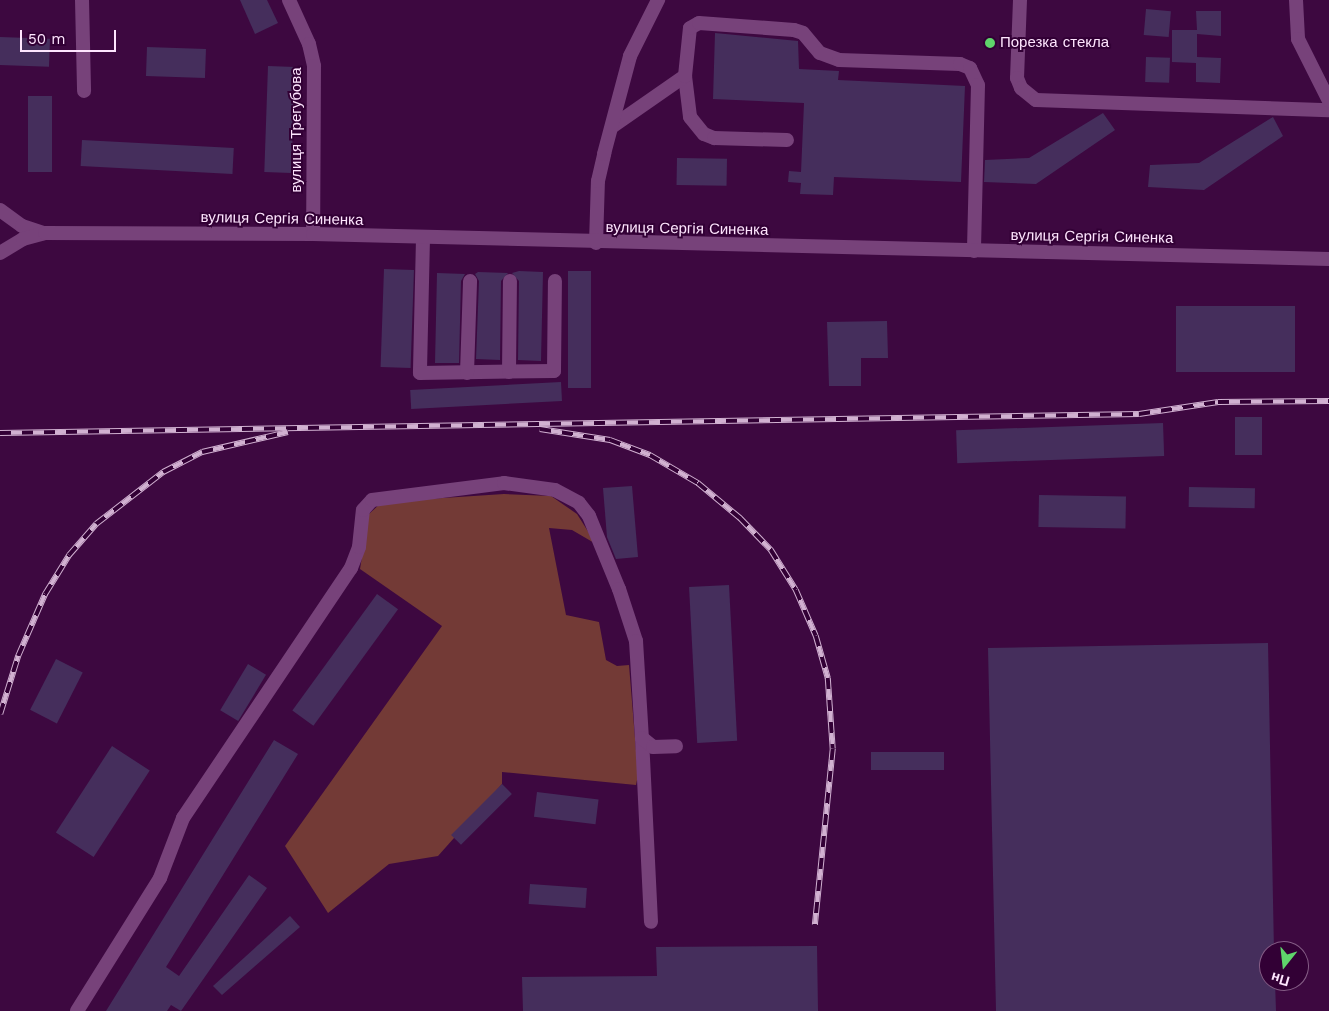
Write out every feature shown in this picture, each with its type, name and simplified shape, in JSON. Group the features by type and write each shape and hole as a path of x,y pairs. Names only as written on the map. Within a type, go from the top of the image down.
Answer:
{"street":[{"path":"82,0 84,91"},
{"name":"вулиця Трегубова","path":"289,0 309,44 314,66 313,234"},
{"path":"596,243 598,181 630,56 658,0"},
{"path":"1020,0 1017,78 1027,95 1036,100 1329,110"},
{"path":"1296,0 1298,40 1329,100"},
{"path":"787,140 714,138 704,134 690,117 685,76 690,28 706,22 794,30 803,33 820,53 839,60 960,64 970,68 978,85 974,251"},
{"path":"613,126 685,76"},
{"name":"вулиця Сергія Синенка","path":"0,210 22,226 45,234"},
{"name":"вулиця Сергія Синенка","path":"0,253 23,239 45,234 313,234 596,243 1329,259"},
{"path":"423,238 420,373 554,371 555,281"},
{"path":"468,373 470,280"},
{"path":"509,372 510,281"},
{"path":"77,1011 160,878 184,818 351,568 359,547 363,510 372,500 504,483 555,490 579,503 589,516 619,589 636,641 651,922"},
{"path":"642,738 653,747 676,746"}],"shaded area":[{"path":"504,494 551,496 577,514 596,544 572,530 549,528 566,615 599,622 606,660 617,666 629,665 638,775 636,785 502,772 502,784 438,856 389,864 328,913 285,846 442,626 360,569 369,514 382,502"}],"building":[{"path":"240,0 267,0 278,23 255,34"},
{"path":"1146,9 1171,11 1169,37 1144,35"},
{"path":"1196,11 1221,11 1221,36 1197,34 1197,57 1221,58 1220,83 1196,82 1196,63 1172,62 1172,30 1197,30"},
{"path":"715,33 798,41 799,69 839,71 838,80 965,86 961,182 834,177 833,195 800,194 801,183 788,182 789,171 801,172 804,103 713,99"},
{"path":"0,37 50,39 49,67 0,65"},
{"path":"147,47 206,49 205,78 146,76"},
{"path":"1146,57 1170,58 1169,83 1145,82"},
{"path":"268,66 295,67 291,173 264,172"},
{"path":"28,96 52,96 52,172 28,172"},
{"path":"1103,113 1115,130 1036,184 984,182 985,160 1029,158"},
{"path":"1273,117 1283,136 1204,190 1148,187 1150,165 1199,163"},
{"path":"82,140 234,148 232,174 81,166"},
{"path":"677,158 727,159 727,186 677,185"},
{"path":"384,269 414,270 411,368 381,367"},
{"path":"519,271 543,272 541,361 518,360 519,281 512,273"},
{"path":"568,271 591,271 591,388 568,388"},
{"path":"478,272 508,273 501,281 500,360 476,359 479,281 475,274"},
{"path":"437,273 465,274 461,281 459,363 435,363"},
{"path":"1176,306 1295,306 1295,372 1176,372"},
{"path":"887,321 888,358 861,358 861,386 829,386 827,322"},
{"path":"561,382 562,401 411,409 410,390"},
{"path":"1235,417 1262,417 1262,455 1235,455"},
{"path":"1163,423 1164,456 957,463 956,430"},
{"path":"632,486 638,557 616,559 607,537 603,488"},
{"path":"1189,487 1255,488 1255,508 1189,507"},
{"path":"1039,495 1126,497 1125,529 1038,527"},
{"path":"729,585 737,741 697,743 689,587"},
{"path":"377,594 398,609 313,726 292,710"},
{"path":"1268,643 1274,941 1259,941 1259,991 1275,991 1276,1011 996,1011 988,648"},
{"path":"56,659 83,673 57,723 30,710"},
{"path":"248,664 266,675 238,721 220,710"},
{"path":"274,740 298,754 166,967 179,976 249,875 267,888 181,1011 171,1005 167,1011 106,1011"},
{"path":"112,746 150,771 94,857 56,832"},
{"path":"871,752 944,752 944,770 871,770"},
{"path":"502,784 512,794 461,845 451,835"},
{"path":"537,792 599,800 595,824 534,817"},
{"path":"530,884 587,888 585,908 529,904"},
{"path":"290,916 300,927 222,995 213,986"},
{"path":"817,946 818,1011 523,1011 522,977 657,976 656,947"}],"railway":[{"path":"0,433 1139,414 1218,402 1329,401"},
{"path":"540,429 610,440 650,455 698,483 740,518 771,550 796,590 816,636 828,678 833,749 815,925"},
{"path":"0,714 18,656 45,594 69,555 96,524 163,472 202,452 288,432"}],"place":[{"name":"Порезка стекла","path":"990,43"}]}
